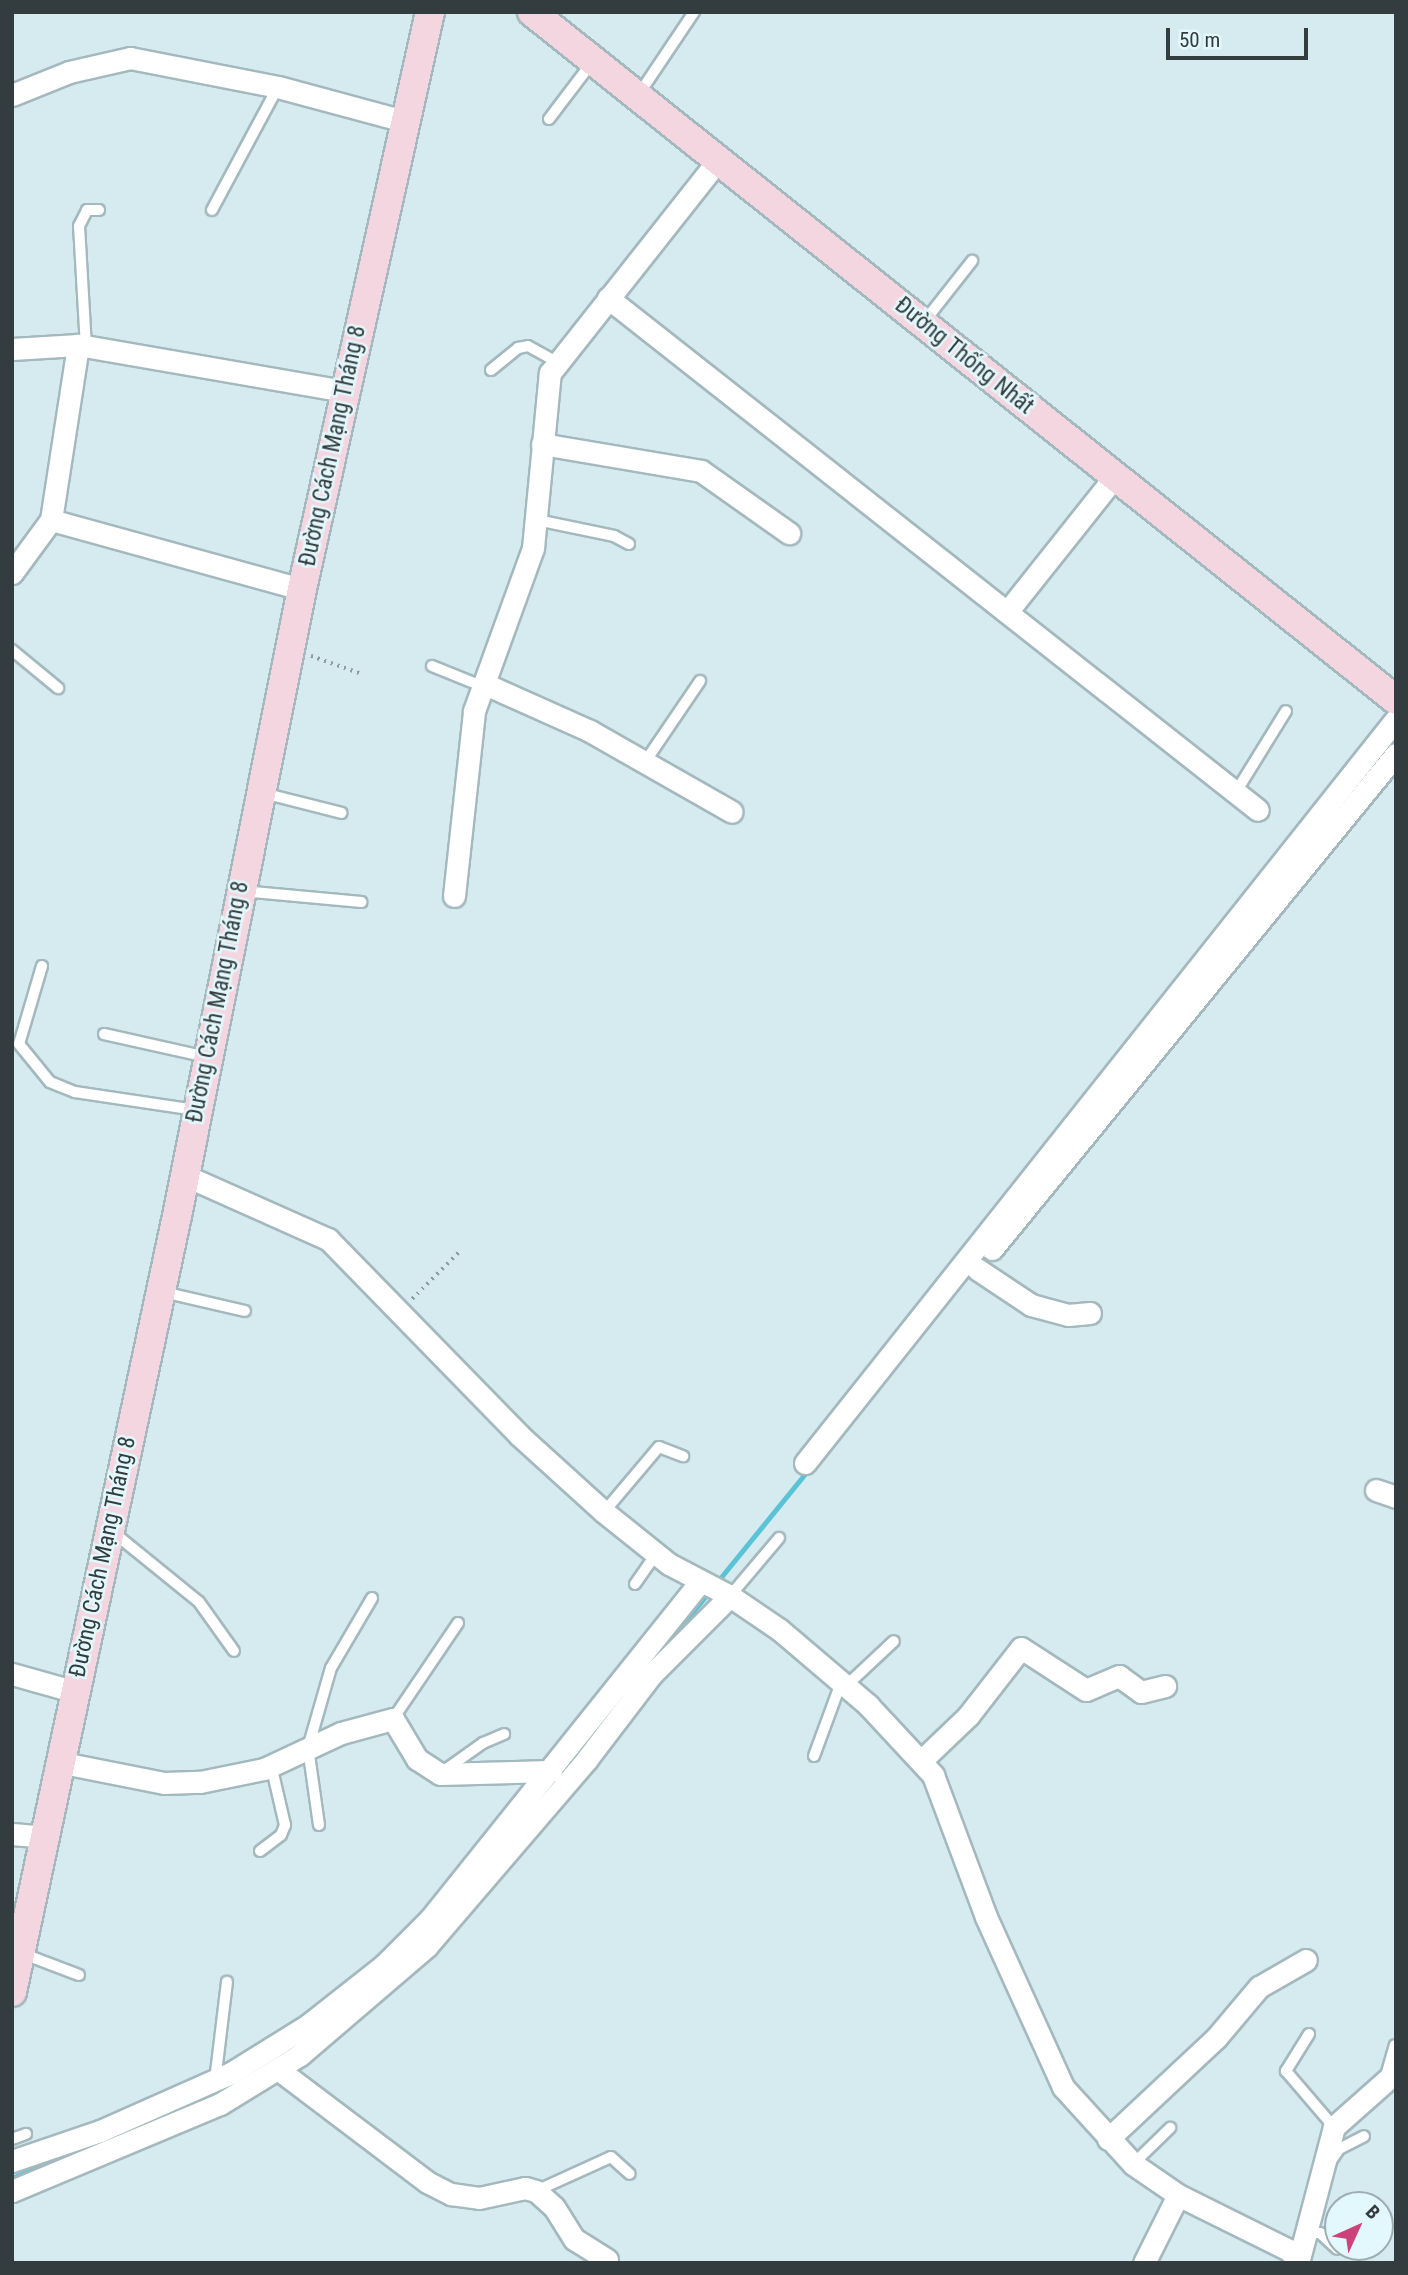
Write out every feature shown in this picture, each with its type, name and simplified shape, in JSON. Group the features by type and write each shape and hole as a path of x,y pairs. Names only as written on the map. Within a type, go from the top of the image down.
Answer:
{"street":[{"name":"Đường Cách Mạng Tháng 8","path":"12,1992 44,1837 63,1763 73,1691 160,1292 289,648 430,12"},
{"name":"Đường Thống Nhất","path":"532,12 1396,700"},
{"path":"12,95 69,72 130,58 278,87 404,121"},
{"path":"454,896 471,728 527,569 537,520 545,391 557,362 719,159"},
{"path":"608,298 1258,810"},
{"path":"12,349 82,346 344,391"},
{"path":"12,573 51,520 82,346"},
{"path":"542,443 701,471 789,533"},
{"path":"1007,612 1115,476"},
{"path":"51,520 302,589"},
{"path":"484,685 590,731 732,812"},
{"path":"1396,719 810,1468 977,1269 1396,754"},
{"path":"184,1175 328,1239 519,1435 604,1512 657,1553 714,1589 844,1683 922,1760 940,1790 985,1917 1055,2075 1108,2139 1133,2164 1178,2195 1289,2250 1298,2262"},
{"path":"977,1269 1031,1306 1068,1315 1090,1313"},
{"path":"12,2161 65,2145 215,2081 308,2025 384,1965 430,1919 551,1771 714,1589"},
{"path":"12,2192 220,2104 279,2070 427,1946 587,1759 714,1589"},
{"path":"922,1760 968,1716 1021,1648 1086,1690 1119,1676 1141,1692 1165,1686"},
{"path":"12,1674 73,1691"},
{"path":"63,1763 164,1783 236,1777 308,1748 393,1719 417,1759 440,1774 551,1771"},
{"path":"12,1834 44,1837"},
{"path":"1108,2139 1216,2038 1259,1987 1306,1960"},
{"path":"279,2070 427,2182 451,2194 479,2197 525,2188 536,2191 554,2207 574,2239 607,2260"},
{"path":"1298,2262 1334,2127 1389,2077"},
{"path":"1144,2263 1178,2195"}],"lane":[{"path":"638,96 694,12"},
{"path":"549,119 593,61"},
{"path":"212,210 278,87"},
{"path":"82,346 79,226 87,210 99,210"},
{"path":"923,323 972,261"},
{"path":"491,370 518,348 528,346 557,362"},
{"path":"537,520 614,536 629,544"},
{"path":"12,650 58,688"},
{"path":"432,666 484,685"},
{"path":"646,762 699,681"},
{"path":"1237,792 1286,711"},
{"path":"260,792 342,813"},
{"path":"239,891 361,902"},
{"path":"42,965 19,1044 50,1082 75,1092 197,1110"},
{"path":"104,1034 207,1057"},
{"path":"160,1292 245,1311"},
{"path":"604,1512 659,1447 683,1456"},
{"path":"109,1529 200,1602 234,1651"},
{"path":"714,1589 779,1538"},
{"path":"635,1584 657,1553"},
{"path":"319,1825 308,1748 331,1668 372,1598"},
{"path":"393,1719 458,1623"},
{"path":"814,1756 844,1683 894,1641"},
{"path":"440,1774 483,1743 504,1734"},
{"path":"260,1852 281,1835 285,1825 271,1765"},
{"path":"21,1953 79,1975"},
{"path":"215,2081 227,1982"},
{"path":"1310,2034 1286,2071 1334,2127"},
{"path":"1389,2077 1395,2045"},
{"path":"1133,2164 1170,2128"},
{"path":"12,2138 26,2134"},
{"path":"1321,2177 1339,2149 1364,2136"},
{"path":"536,2191 611,2157 630,2174"},
{"path":"1306,2233 1320,2233 1324,2237"}],"path":[{"path":"289,648 359,673"},
{"path":"400,1311 460,1251"}],"waterway":[{"path":"717,1582 808,1470"},
{"path":"655,1657 709,1592"},
{"path":"601,1722 615,1705"},
{"path":"123,2132 221,2092"},
{"path":"12,2178 98,2142"}]}
